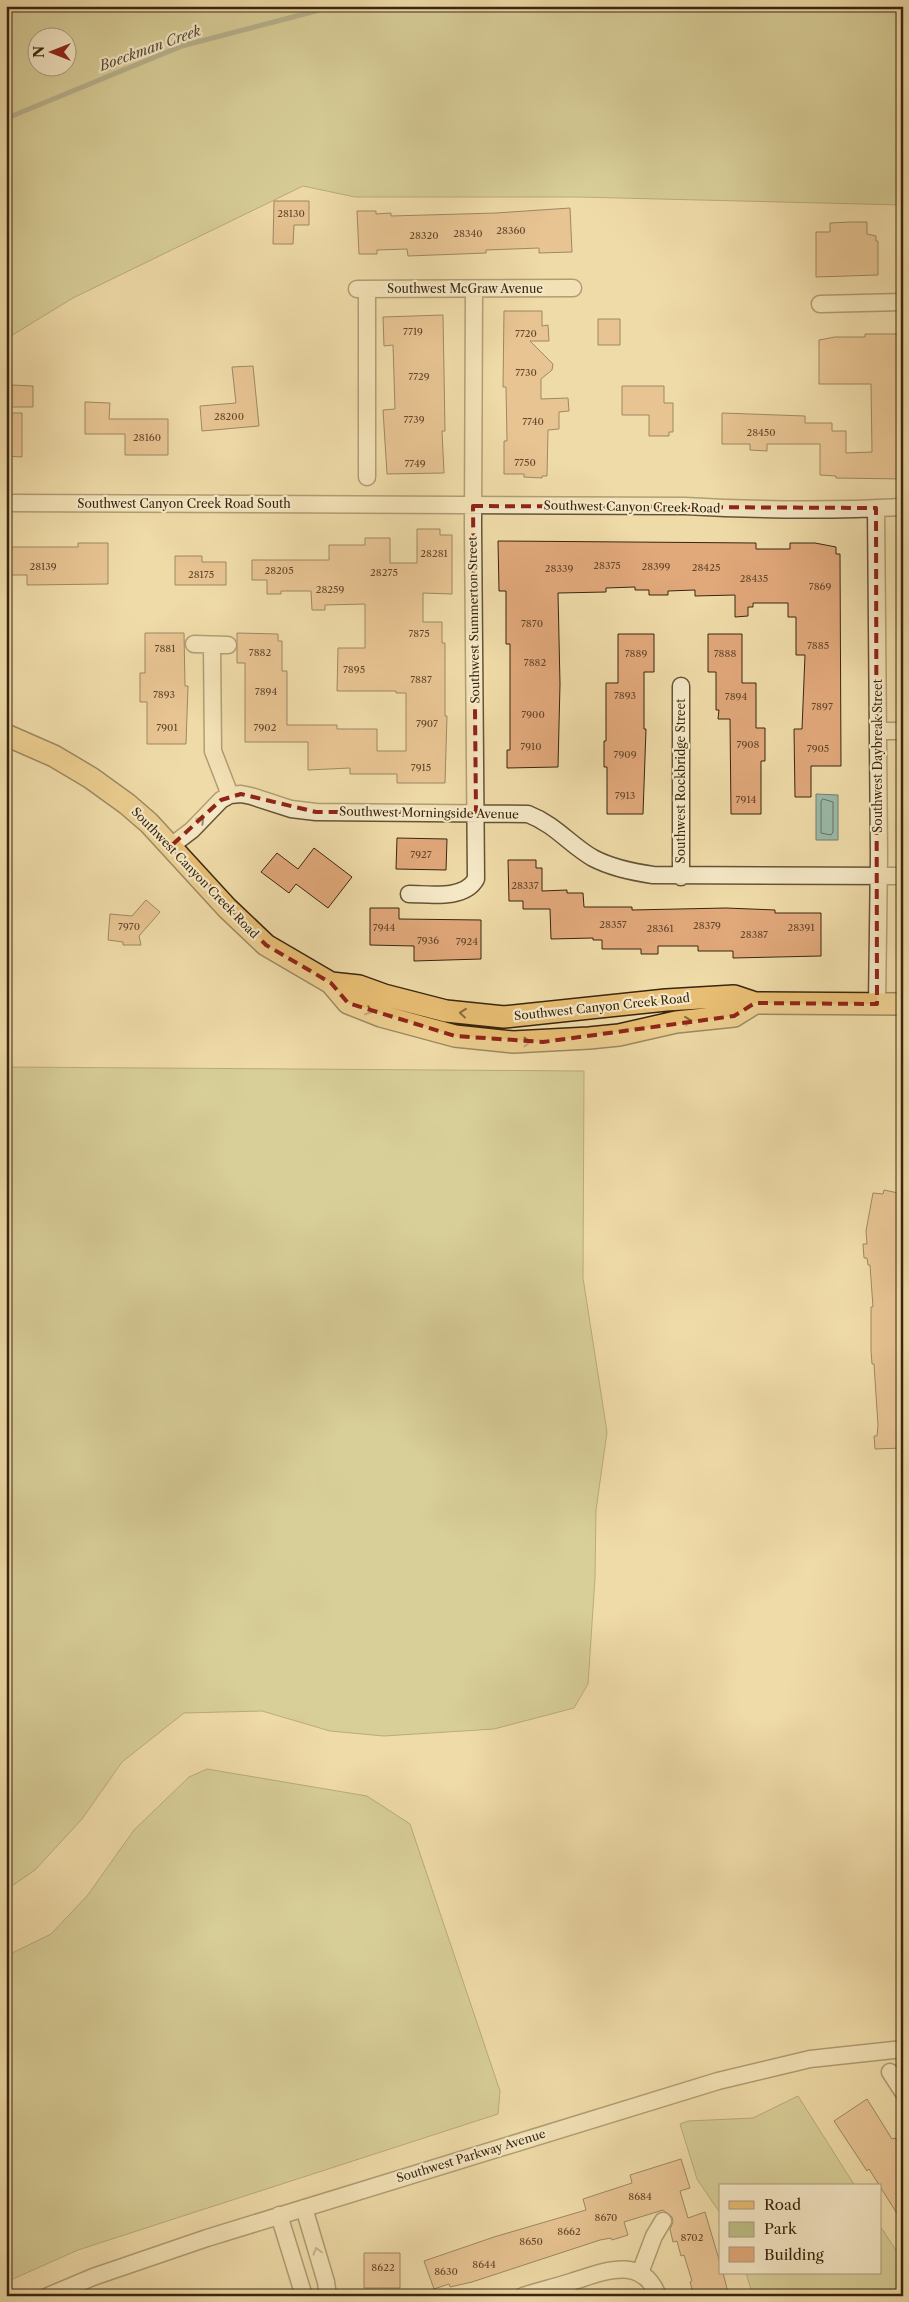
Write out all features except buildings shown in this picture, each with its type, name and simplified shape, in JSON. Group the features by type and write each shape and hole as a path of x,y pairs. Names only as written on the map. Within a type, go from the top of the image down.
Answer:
{"main road":[{"name":"Southwest Canyon Creek Road","path":"6,735 54,756 91,778 149,823 227,908 266,945 281,956 331,983 348,1003 381,1016 448,1034 513,1042 543,1042 599,1037 676,1022 734,1016 754,1003"},
{"name":"Southwest Canyon Creek Road","path":"331,983 358,986 384,995 446,1011 504,1017 666,1000 734,996 754,1003 903,1004"}],"street":[{"name":"Southwest McGraw Avenue","path":"367,477 362,289 573,288"},
{"name":"Southwest Summerton Street","path":"409,894 450,894 472,887 476,879 474,289"},
{"path":"820,304 903,302"},
{"name":"Southwest Canyon Creek Road South","path":"6,502 362,506"},
{"name":"Southwest Canyon Creek Road","path":"362,506 685,506 730,509 822,510 903,507"},
{"name":"Southwest Daybreak Street","path":"876,508 879,876 877,1004"},
{"path":"171,846 192,830 221,800 230,795 216,764 213,751 212,670 220,645 194,644"},
{"name":"Southwest Rockbridge Street","path":"681,686 681,877"},
{"path":"878,731 903,731"},
{"name":"Southwest Morningside Avenue","path":"230,795 251,796 291,808 316,812 476,812 528,814 552,825 592,857 613,866 653,876 903,876"},
{"name":"Southwest Parkway Avenue","path":"48,2296 121,2267 280,2215 748,2073 810,2058 903,2049"},
{"path":"890,2072 903,2092"},
{"path":"304,2208 326,2282 328,2296"},
{"path":"280,2215 304,2296"},
{"path":"640,2273 654,2236 663,2221"},
{"path":"523,2296 611,2269 640,2273 647,2278 658,2296"}],"highlighted area":[{"path":"473,506 876,508 877,1004 755,1003 734,1016 543,1042 455,1036 348,1003 331,983 266,945 171,846 221,800 241,794 316,812 476,812"}],"green space":[{"path":"6,6 903,6 903,205 578,197 355,197 303,186 73,298 6,339"},
{"path":"6,1067 584,1071 583,1278 607,1432 596,1510 595,1578 588,1684 574,1708 494,1729 384,1736 330,1731 262,1711 184,1713 122,1762 82,1819 35,1870 6,1890"},
{"path":"207,1769 367,1796 410,1824 500,2091 498,2114 78,2250 6,2282 6,1956 51,1934 87,1896 134,1830 189,1777"},
{"path":"798,2096 854,2184 719,2184 719,2212 697,2179 680,2124 688,2121 753,2118"},
{"path":"882,2229 903,2261 903,2296 753,2296 746,2274 882,2274"}],"water":[{"path":"816,794 838,795 838,840 816,840"}],"waterway":[{"name":"Boeckman Creek","path":"6,116 12,116 182,46 335,6"},
{"name":"Boeckman Creek","path":"676,6 705,10 745,6"}]}
